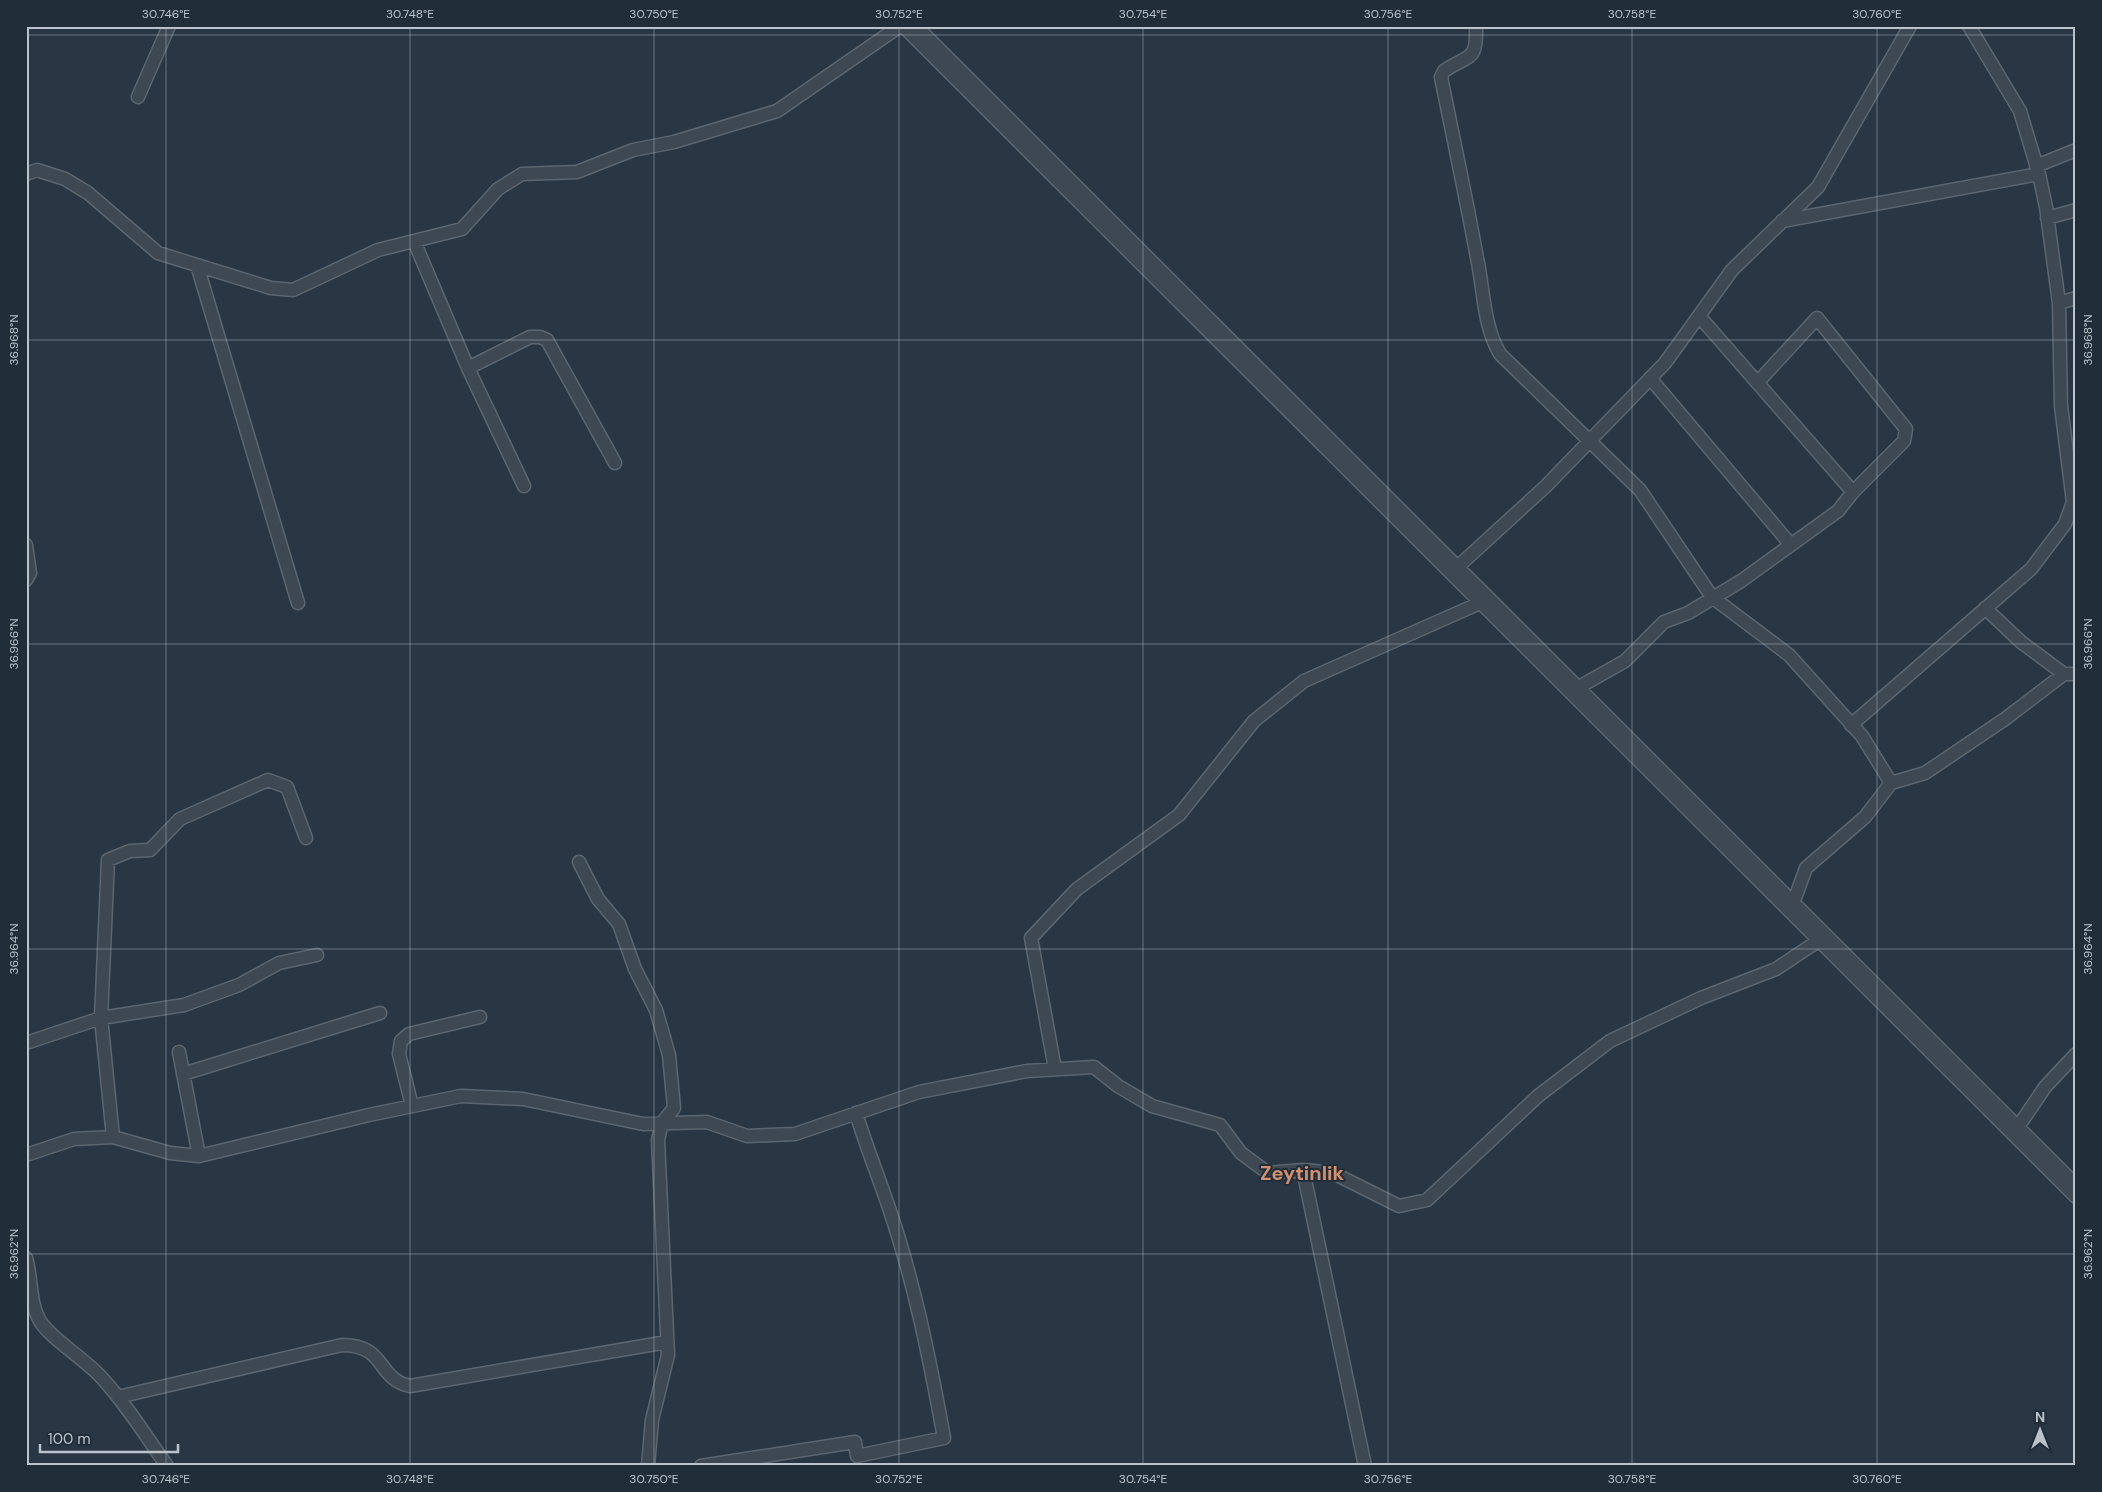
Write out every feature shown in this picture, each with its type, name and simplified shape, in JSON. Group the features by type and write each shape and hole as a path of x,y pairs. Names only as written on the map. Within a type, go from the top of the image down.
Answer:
{"street":[{"path":"138,97 169,26"},
{"path":"26,174 37,170 65,179 88,193 158,253 271,288 293,290 378,250 462,228 498,189 522,174 577,172 633,150 674,142 777,111 901,26 1455,570 1579,687 1792,906 1818,941 2076,1197"},
{"path":"916,26 1455,570 1480,603 2076,1185"},
{"path":"1476,26 1476,46 1473,53 1468,59 1444,70 1441,77 1478,259 1488,323 1500,354 1640,490 1712,598 1789,655 1862,736 1891,783"},
{"path":"1455,570 1546,486 1665,363 1732,270 1818,187 1910,26"},
{"path":"1851,724 2031,568 2065,524 2072,510 2074,494 2060,406 2059,303 2047,218 2037,170 2020,111 1969,26"},
{"path":"1782,221 2037,170 2076,150"},
{"path":"2047,218 2076,210"},
{"path":"414,241 468,368 524,486"},
{"path":"197,265 298,603"},
{"path":"2059,303 2076,298"},
{"path":"1699,316 1853,492"},
{"path":"1579,687 1626,661 1664,622 1688,613 1741,581 1838,511 1853,492 1904,441 1906,430 1817,318 1758,382"},
{"path":"468,368 530,337 540,337 547,340 615,463"},
{"path":"1650,378 1791,545"},
{"path":"26,545 30,573 26,580"},
{"path":"1056,1069 1031,938 1078,889 1179,815 1254,721 1304,681 1480,603"},
{"path":"1792,906 1806,868 1865,817 1891,783 1925,773 2070,674 2021,642 1985,608"},
{"path":"113,1137 101,1018 108,860 130,850 150,850 180,819 268,780 286,787 306,838"},
{"path":"579,862 598,899 619,924 635,969 656,1010 669,1056 674,1108 662,1123 658,1140 657,1166 662,1221 668,1355 652,1420 648,1466"},
{"path":"26,1155 74,1139 113,1137 170,1153 200,1156 462,1096 523,1099 643,1124 707,1122 747,1136 795,1134 919,1092 1027,1071 1094,1066 1118,1086 1152,1106 1220,1125 1241,1153 1268,1173 1303,1170 1333,1173 1399,1206 1427,1200 1538,1096 1610,1041 1701,998 1776,969 1818,941"},
{"path":"26,1042 101,1018 184,1005 239,985 279,963 317,955"},
{"path":"183,1074 380,1013"},
{"path":"412,1106 399,1054 399,1045 403,1038 409,1034 480,1017"},
{"path":"179,1052 200,1156"},
{"path":"2018,1127 2045,1086 2076,1054"},
{"path":"701,1466 855,1442 857,1456 944,1438 929,1353 919,1312 890,1211 856,1114"},
{"path":"1303,1170 1365,1466"},
{"path":"26,1258 36,1313 41,1323 46,1330 87,1362 118,1397 167,1466"},
{"path":"118,1397 342,1345 360,1346 370,1351 395,1380 410,1386 667,1342"}],"district":[{"name":"Zeytinlik","path":"1302,1173"}]}
